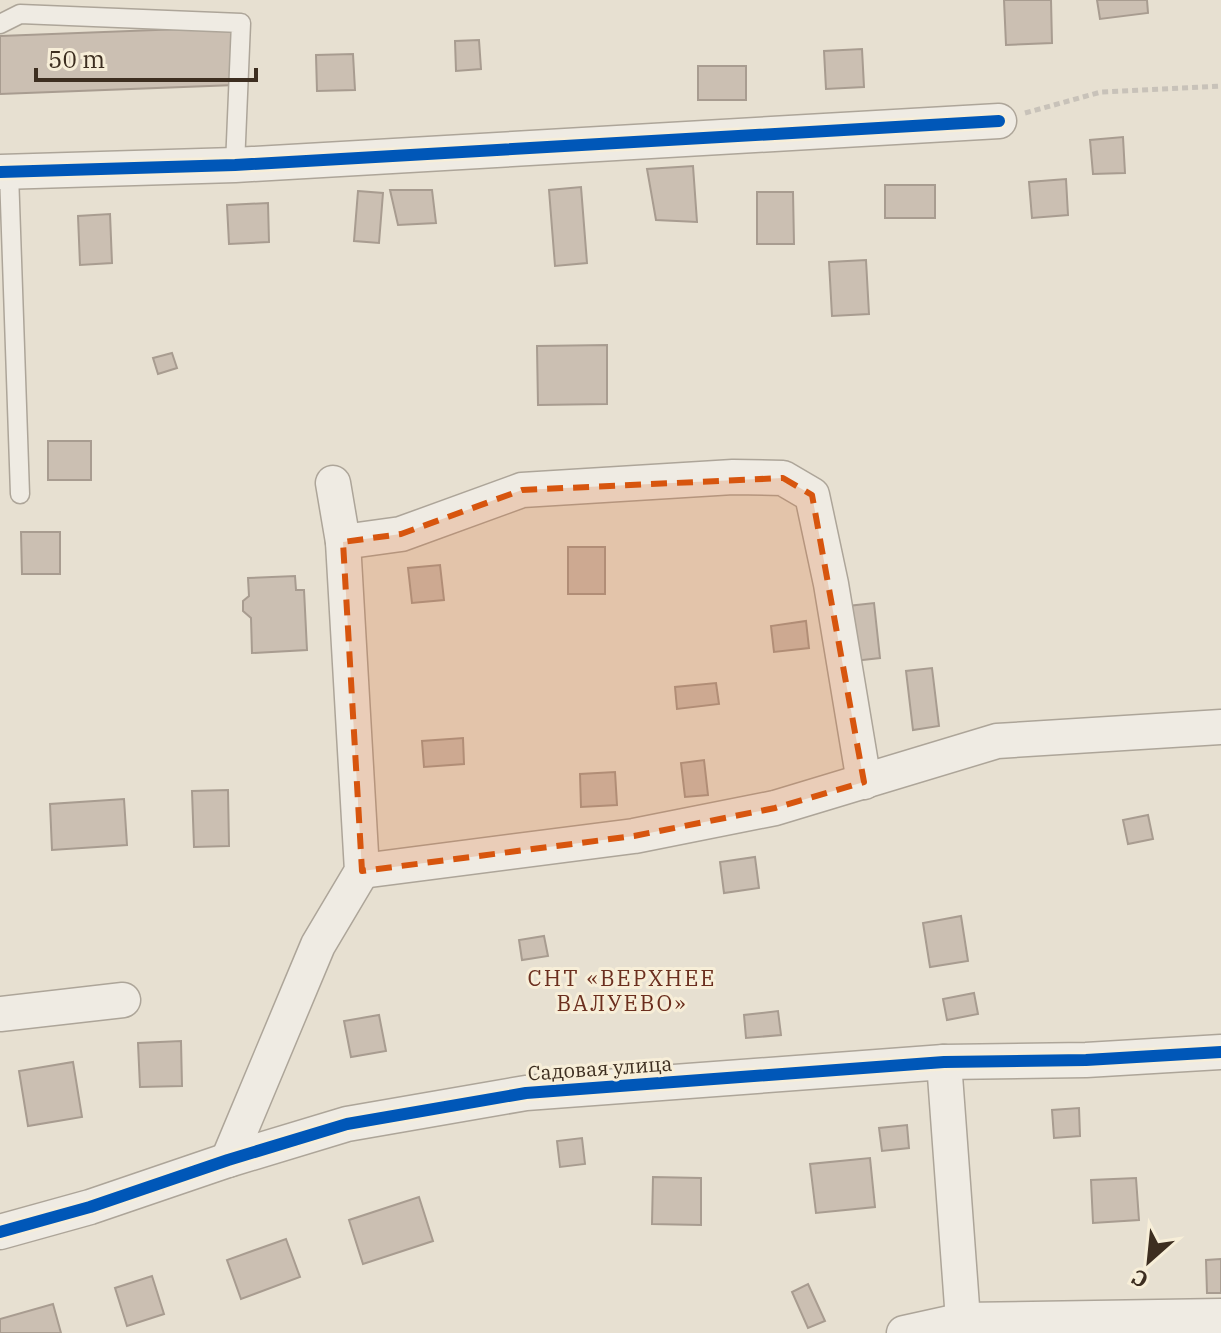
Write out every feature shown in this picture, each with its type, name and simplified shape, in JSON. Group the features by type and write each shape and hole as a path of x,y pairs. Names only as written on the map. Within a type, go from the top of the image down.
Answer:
{"street":[{"path":"4,173 235,165 999,121"},
{"path":"343,542 401,534 522,490 733,477 783,478 812,495 831,584 864,782"},
{"path":"228,1160 318,945 362,871 343,542 333,483"},
{"path":"362,871 634,836 775,808 997,741 1221,727"},
{"path":"0,1014 123,1000"},
{"name":"Садовая улица","path":"0,1232 90,1207 347,1124 526,1093 944,1062 1086,1060 1221,1052"},
{"path":"944,1062 963,1320"},
{"path":"904,1333 963,1320 1221,1316"}],"lane":[{"path":"0,24 20,14 241,23 235,165"},
{"path":"4,173 20,494"}],"path":[{"path":"999,121 1101,92 1221,86"}],"highlighted area":[{"path":"783,478 812,495 864,782 775,808 634,836 362,871 343,542 401,534 522,490"}],"building":[{"path":"1004,0 1051,0 1052,43 1006,45"},
{"path":"1097,0 1147,0 1148,13 1100,19"},
{"path":"233,27 235,85 0,94 0,36"},
{"path":"479,40 481,69 456,71 455,41"},
{"path":"862,49 864,87 826,89 824,51"},
{"path":"353,54 355,90 317,91 316,55"},
{"path":"698,66 746,66 746,100 698,100"},
{"path":"1123,137 1125,173 1093,174 1090,140"},
{"path":"693,166 697,222 656,220 647,169"},
{"path":"1066,179 1068,215 1032,218 1029,182"},
{"path":"885,185 935,185 935,218 885,218"},
{"path":"581,187 587,263 555,266 549,190"},
{"path":"390,190 432,190 436,223 398,225"},
{"path":"358,191 383,193 379,243 354,241"},
{"path":"757,192 793,192 794,244 757,244"},
{"path":"268,203 269,242 229,244 227,205"},
{"path":"110,214 112,263 80,265 78,216"},
{"path":"866,260 869,314 832,316 829,262"},
{"path":"607,345 607,404 538,405 537,346"},
{"path":"172,353 177,368 158,374 153,358"},
{"path":"48,441 91,441 91,480 48,480"},
{"path":"21,532 60,532 60,574 22,574"},
{"path":"568,547 605,547 605,594 568,594"},
{"path":"440,565 444,600 412,603 408,568"},
{"path":"295,576 296,590 304,590 307,650 252,653 251,618 243,611 243,601 249,596 248,578"},
{"path":"874,603 880,658 854,661 848,606"},
{"path":"806,621 809,648 774,652 771,626"},
{"path":"932,668 939,726 913,730 906,671"},
{"path":"716,683 719,704 677,709 675,687"},
{"path":"463,738 464,764 424,767 422,741"},
{"path":"704,760 708,795 685,797 681,763"},
{"path":"615,772 617,805 581,807 580,774"},
{"path":"228,790 229,846 194,847 192,791"},
{"path":"124,799 127,845 52,850 50,804"},
{"path":"1148,815 1153,839 1128,844 1123,820"},
{"path":"755,857 759,888 724,893 720,862"},
{"path":"961,916 968,961 930,967 923,923"},
{"path":"544,936 548,956 522,960 519,940"},
{"path":"974,993 978,1014 947,1020 943,999"},
{"path":"778,1011 781,1035 746,1038 744,1015"},
{"path":"379,1015 386,1051 351,1057 344,1021"},
{"path":"181,1041 182,1086 140,1087 138,1043"},
{"path":"73,1062 82,1117 28,1126 19,1071"},
{"path":"1079,1108 1080,1136 1054,1138 1052,1110"},
{"path":"907,1125 909,1148 882,1151 879,1128"},
{"path":"582,1138 585,1164 560,1167 557,1141"},
{"path":"870,1158 875,1207 816,1213 810,1164"},
{"path":"653,1177 701,1178 701,1225 652,1224"},
{"path":"1136,1178 1139,1220 1093,1223 1091,1180"},
{"path":"419,1197 433,1241 363,1264 349,1220"},
{"path":"286,1239 300,1277 241,1299 227,1260"},
{"path":"1221,1259 1221,1293 1207,1293 1206,1260"},
{"path":"152,1276 164,1314 127,1326 115,1288"},
{"path":"808,1284 825,1321 808,1328 792,1292"},
{"path":"53,1304 61,1333 0,1333 0,1319"}],"cycle path":[{"path":"0,172 235,165 999,121"},
{"path":"0,1232 90,1207 347,1124 526,1093 944,1062 1086,1060 1221,1052"}],"district":[{"name":"СНТ «ВЕРХНЕЕ ВАЛУЕВО»","path":"622,990"}]}
